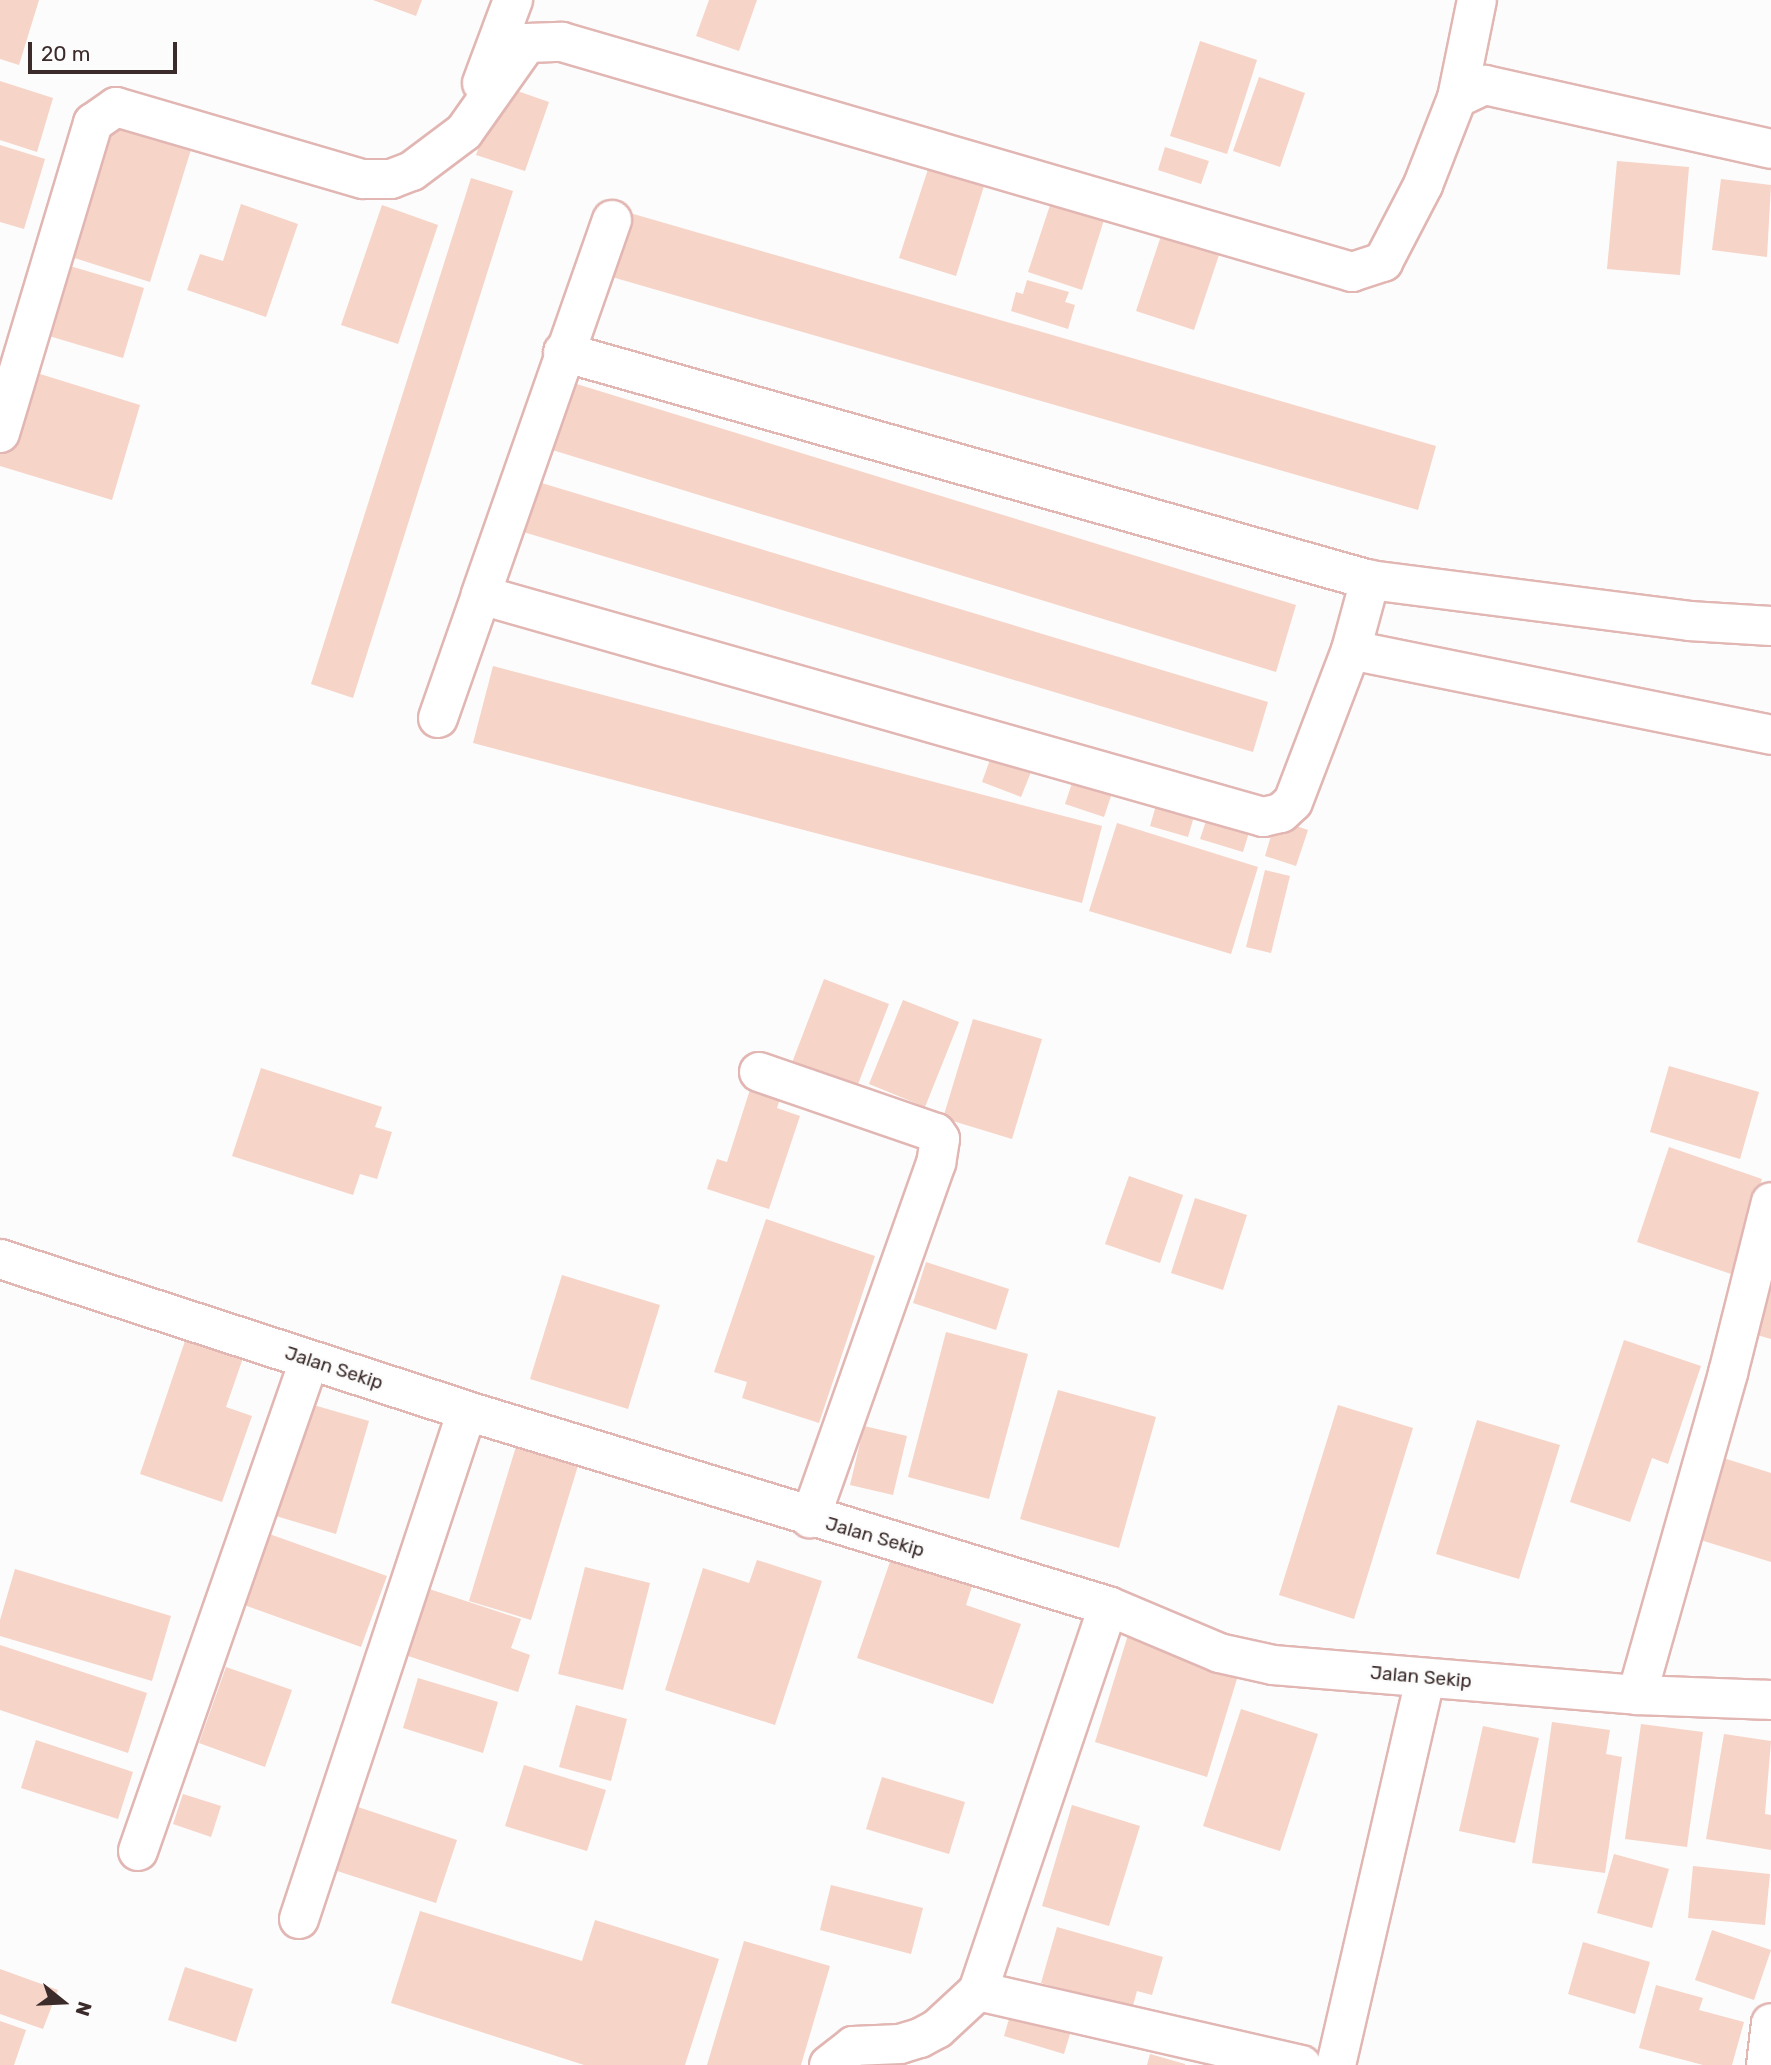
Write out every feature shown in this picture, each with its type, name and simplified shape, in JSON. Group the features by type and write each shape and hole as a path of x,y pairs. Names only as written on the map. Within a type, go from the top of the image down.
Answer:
{"street":[{"path":"464,132 513,0"},
{"path":"0,433 93,123 101,113 116,107 363,179 391,179 412,172 464,132 527,43 562,42 1352,272 1383,262 1423,185 1457,98 1477,0"},
{"path":"1457,98 1485,85 1771,149"},
{"path":"438,718 563,352 612,220"},
{"path":"563,352 1370,580 1689,621 1771,626"},
{"path":"481,595 1263,817 1281,813 1293,802 1351,650 1370,580"},
{"path":"1351,650 1771,735"},
{"path":"758,1072 936,1133 940,1139 936,1163 810,1518"},
{"path":"1637,1695 1728,1373 1771,1202"},
{"name":"Jalan Sekip","path":"0,1259 467,1411 810,1518 1108,1606 1219,1653 1259,1662 1425,1678 1637,1695 1771,1700"},
{"path":"138,1852 309,1361"},
{"path":"299,1919 467,1411"},
{"path":"829,2065 853,2046 900,2044 920,2038 937,2029 978,1991 1108,1606"},
{"path":"1336,2065 1425,1678"},
{"path":"978,1991 1302,2065"},
{"path":"1766,2065 1771,2023"}],"building":[{"path":"0,0 39,0 19,65 0,59"},
{"path":"373,0 422,0 416,16"},
{"path":"709,0 757,0 739,51 696,36"},
{"path":"1200,41 1257,60 1227,154 1170,136"},
{"path":"1259,77 1305,93 1280,167 1233,151"},
{"path":"0,81 53,98 37,152 0,140"},
{"path":"500,85 549,102 525,171 476,155"},
{"path":"109,113 194,140 150,282 65,255"},
{"path":"0,145 45,159 24,229 0,222"},
{"path":"1165,147 1209,161 1201,184 1158,170"},
{"path":"1617,161 1689,167 1680,275 1607,269"},
{"path":"930,163 989,170 956,276 899,258"},
{"path":"471,178 513,191 353,698 311,684"},
{"path":"1721,179 1771,185 1767,257 1712,250"},
{"path":"1055,190 1108,207 1082,290 1028,272"},
{"path":"241,204 298,224 266,317 187,290 200,254 223,261"},
{"path":"382,205 438,225 398,344 341,325"},
{"path":"630,213 1436,446 1418,510 612,277"},
{"path":"1166,221 1224,240 1194,330 1136,311"},
{"path":"70,266 144,288 123,358 49,336"},
{"path":"1027,280 1069,292 1065,302 1075,305 1068,329 1011,311 1016,292 1023,294"},
{"path":"24,369 140,405 112,500 0,466 0,448"},
{"path":"570,382 1296,605 1276,672 549,449"},
{"path":"535,481 1268,702 1253,752 520,531"},
{"path":"493,666 1102,826 1082,903 473,743"},
{"path":"991,757 1031,772 1021,797 982,782"},
{"path":"1073,780 1112,793 1104,817 1065,804"},
{"path":"1157,802 1195,813 1188,837 1150,826"},
{"path":"1212,803 1254,816 1243,852 1200,839"},
{"path":"1276,819 1308,830 1296,866 1265,856"},
{"path":"1117,823 1258,867 1231,954 1089,911"},
{"path":"1265,870 1290,876 1271,953 1246,947"},
{"path":"824,979 889,1004 855,1092 790,1068"},
{"path":"903,1000 959,1022 925,1107 869,1084"},
{"path":"973,1019 1042,1039 1012,1139 943,1118"},
{"path":"1669,1066 1759,1092 1740,1159 1650,1132"},
{"path":"261,1068 382,1107 375,1127 392,1132 377,1179 360,1174 353,1195 232,1156"},
{"path":"753,1080 783,1090 777,1108 800,1116 769,1209 707,1189 717,1159 727,1162"},
{"path":"1669,1147 1762,1179 1731,1274 1637,1242"},
{"path":"1129,1176 1183,1195 1160,1263 1105,1244"},
{"path":"1195,1198 1247,1215 1223,1290 1171,1273"},
{"path":"766,1219 875,1256 819,1423 742,1398 747,1382 714,1372"},
{"path":"926,1262 1009,1289 996,1330 913,1303"},
{"path":"562,1275 660,1305 628,1409 530,1379"},
{"path":"1771,1290 1771,1339 1757,1335"},
{"path":"946,1332 1028,1354 989,1499 908,1477"},
{"path":"186,1338 243,1358 226,1407 252,1416 222,1502 140,1474"},
{"path":"1624,1340 1701,1366 1668,1464 1652,1458 1630,1522 1570,1502"},
{"path":"1058,1390 1156,1417 1119,1548 1020,1519"},
{"path":"310,1404 369,1421 336,1534 276,1516"},
{"path":"1338,1405 1413,1428 1354,1619 1279,1595"},
{"path":"1477,1420 1560,1445 1519,1579 1436,1554"},
{"path":"864,1426 907,1436 893,1495 850,1485"},
{"path":"518,1440 580,1459 531,1620 469,1601"},
{"path":"1717,1456 1771,1473 1771,1562 1691,1537"},
{"path":"261,1531 387,1576 361,1647 236,1602"},
{"path":"894,1550 975,1577 966,1605 1021,1624 993,1704 857,1658"},
{"path":"757,1560 822,1581 775,1725 665,1690 703,1568 749,1583"},
{"path":"585,1567 650,1583 623,1690 558,1674"},
{"path":"15,1569 171,1616 152,1681 0,1636 0,1620"},
{"path":"417,1585 521,1619 511,1648 530,1655 518,1692 396,1652"},
{"path":"1128,1635 1240,1669 1207,1777 1095,1742"},
{"path":"0,1645 147,1693 128,1753 0,1710"},
{"path":"226,1667 292,1690 265,1767 199,1743"},
{"path":"418,1678 498,1702 483,1753 403,1728"},
{"path":"576,1705 627,1719 611,1781 559,1767"},
{"path":"1241,1709 1318,1734 1280,1851 1203,1826"},
{"path":"1552,1722 1610,1730 1606,1754 1622,1757 1605,1873 1532,1863"},
{"path":"1641,1724 1703,1732 1687,1847 1625,1839"},
{"path":"1483,1726 1539,1738 1515,1843 1459,1831"},
{"path":"1724,1734 1771,1741 1765,1814 1771,1815 1771,1850 1706,1839"},
{"path":"36,1740 133,1772 118,1819 21,1788"},
{"path":"524,1765 606,1790 587,1851 505,1826"},
{"path":"882,1777 965,1802 949,1854 866,1829"},
{"path":"183,1794 221,1806 211,1837 173,1824"},
{"path":"352,1805 457,1840 436,1903 331,1869"},
{"path":"1072,1805 1140,1826 1109,1926 1042,1906"},
{"path":"1614,1854 1669,1869 1652,1928 1597,1913"},
{"path":"1693,1866 1770,1874 1765,1925 1688,1918"},
{"path":"831,1885 923,1908 911,1954 820,1930"},
{"path":"420,1911 582,1961 595,1920 719,1959 685,2065 584,2065 391,2003"},
{"path":"1057,1927 1163,1957 1152,1995 1137,1991 1132,2009 1041,1983"},
{"path":"1712,1930 1771,1950 1754,2000 1695,1980"},
{"path":"744,1941 830,1966 801,2065 707,2065"},
{"path":"1583,1942 1650,1962 1635,2014 1568,1994"},
{"path":"185,1967 253,1989 236,2042 168,2020"},
{"path":"0,1969 58,1990 43,2029 0,2014"},
{"path":"1656,1985 1703,1998 1699,2010 1744,2022 1732,2065 1703,2065 1639,2048"},
{"path":"1013,2005 1073,2024 1064,2054 1004,2036"},
{"path":"0,2021 26,2030 14,2065 0,2065"},
{"path":"1150,2054 1185,2064 1185,2065 1147,2065"}]}
